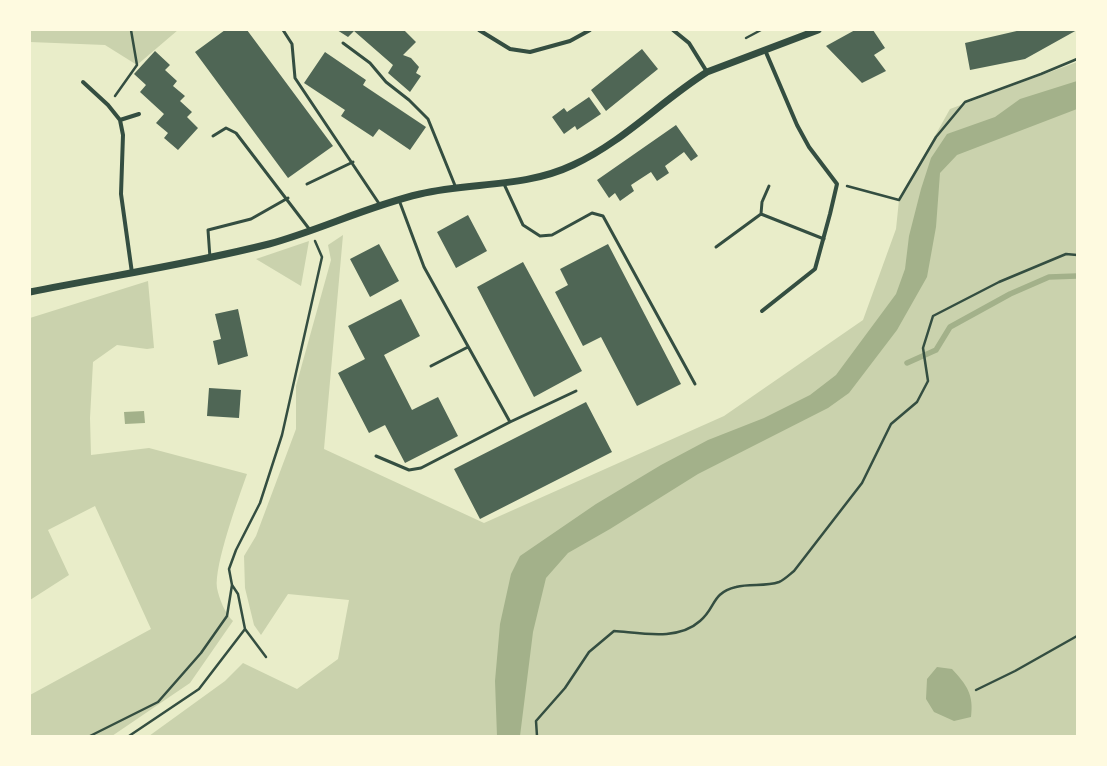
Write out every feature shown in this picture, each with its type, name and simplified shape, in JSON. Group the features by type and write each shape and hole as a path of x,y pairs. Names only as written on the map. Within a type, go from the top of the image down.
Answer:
{"street":[{"path":"479,30 510,49 530,52 570,41 590,30"},
{"path":"672,30 689,43 707,72"},
{"path":"30,292 210,258 311,231 380,205 399,200 456,188 504,184 550,174 589,157 626,133 691,82 707,72 818,30"},
{"path":"762,311 815,269 837,184 809,147 797,125 765,50"},
{"path":"83,82 108,105 120,120 123,135 121,194 132,273"},
{"path":"120,120 139,114"}],"lane":[{"path":"285,31 292,44 295,78 353,162 380,205"},
{"path":"343,43 370,63 386,82 409,100 428,119 456,188"},
{"path":"213,136 226,128 236,133 288,198 311,231"},
{"path":"306,184 353,162"},
{"path":"504,184 523,225 540,236 552,235 592,212 603,216 695,384"},
{"path":"716,247 761,214 762,202 770,186"},
{"path":"210,258 208,230 252,218 288,198"},
{"path":"399,200 424,267 510,422"},
{"path":"761,214 824,238"},
{"path":"431,366 468,347"},
{"path":"376,456 409,470 421,468 510,422 576,391"}],"path":[{"path":"108,105 137,66 131,30"},
{"path":"746,38 762,30"},
{"path":"837,184 899,200 936,137 965,102 1077,59"},
{"path":"90,736 158,702 201,654 228,616 232,585 229,569 236,550 260,503 282,435 322,257 311,231"},
{"path":"537,736 536,721 565,688 589,652 614,631 662,634 688,630 702,620 718,594 737,587 766,585 780,582 794,572 862,483 891,424 917,402 928,381 923,348 932,316 1012,276 1066,254 1077,255"},
{"path":"232,585 238,594 245,629 266,657"},
{"path":"129,736 199,689 245,629"},
{"path":"976,690 1015,671 1077,636"}],"shaded area":[{"path":"30,30 178,30 137,65 105,45 30,42"},
{"path":"1077,62 1077,736 149,736 225,681 243,663 297,689 338,659 349,600 288,594 261,635 254,625 245,588 244,556 256,536 296,429 296,386 331,260 328,245 343,235 324,449 484,523 724,416 863,320 896,229 899,200 950,109"},
{"path":"1077,81 1077,109 957,155 940,173 936,227 927,277 897,330 849,393 828,408 698,474 610,529 568,553 546,578 533,632 520,736 497,736 495,681 500,624 511,574 520,556 596,504 661,465 708,440 764,418 810,395 836,375 896,294 905,269 909,236 921,189 931,158 947,134 995,117 1020,99"},
{"path":"309,241 301,286 256,259"},
{"path":"148,281 154,348 147,349 117,345 93,362 90,418 91,455 149,448 247,474 223,548 217,577 217,588 221,601 227,614 233,621 190,683 112,736 30,736 30,695 151,629 95,506 48,530 69,575 30,600 30,318"},
{"path":"144,411 145,423 125,424 124,412"},
{"path":"937,667 952,669 962,680 970,696 972,709 971,717 954,721 934,712 926,699 927,679"}],"building":[{"path":"225,30 247,30 333,146 288,178 195,52"},
{"path":"337,30 404,30 416,42 403,55 411,58 419,67 416,73 421,76 410,92 388,73 393,65 354,31 348,37"},
{"path":"855,30 873,30 885,48 874,55 886,71 862,83 826,46"},
{"path":"1021,30 1077,30 1025,59 970,70 965,43"},
{"path":"642,49 658,69 606,111 591,90"},
{"path":"155,51 170,65 165,70 177,81 173,86 185,96 180,101 192,112 187,117 198,128 178,150 164,138 168,133 156,123 164,114 140,92 146,85 134,74"},
{"path":"325,52 366,80 363,85 426,127 410,150 379,129 373,137 341,116 345,110 304,83"},
{"path":"589,97 601,114 577,130 575,126 564,134 552,117 564,108 567,112"},
{"path":"676,125 698,156 691,161 684,152 665,166 669,173 657,181 651,172 631,185 634,191 620,201 615,193 609,198 597,180"},
{"path":"468,215 487,251 456,268 437,232"},
{"path":"379,244 399,281 370,297 350,259"},
{"path":"608,244 681,384 637,406 601,337 583,346 555,292 568,285 560,269"},
{"path":"523,262 582,371 534,397 477,287"},
{"path":"401,299 420,336 384,355 412,410 438,397 458,436 405,463 385,425 369,433 338,373 365,359 348,326"},
{"path":"238,309 248,356 218,365 213,341 221,339 215,314"},
{"path":"209,388 241,390 239,418 207,416"},
{"path":"586,402 612,452 480,519 454,469"}],"waterway":[{"path":"907,363 936,350 950,327 1010,294 1049,277 1077,276"}]}
